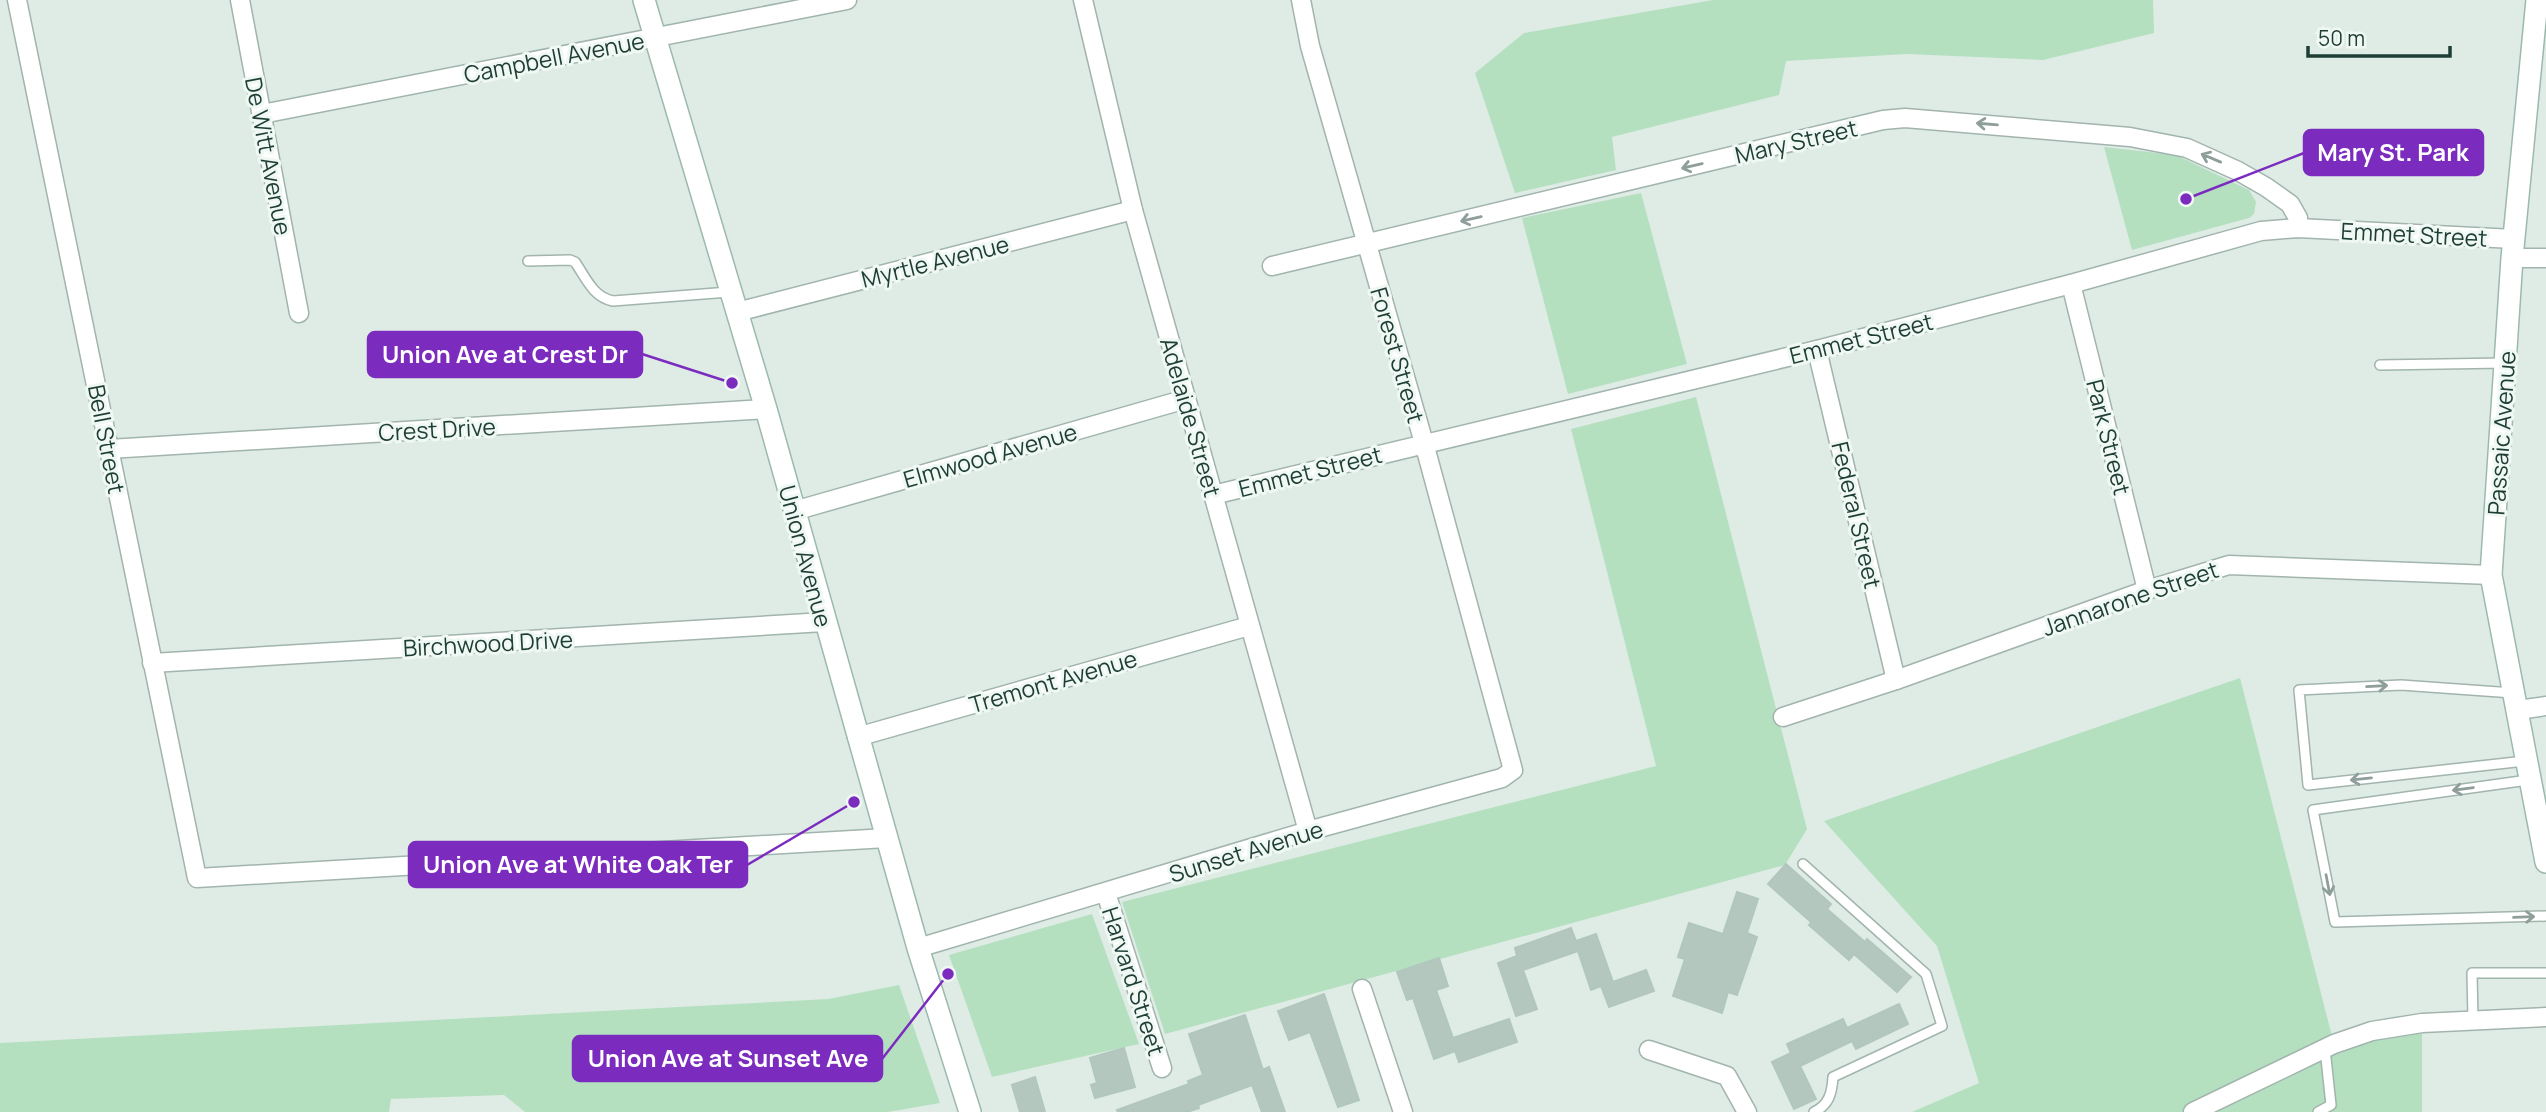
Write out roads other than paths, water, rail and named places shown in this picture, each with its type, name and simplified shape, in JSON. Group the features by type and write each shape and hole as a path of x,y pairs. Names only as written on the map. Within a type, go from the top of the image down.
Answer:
{"street":[{"name":"Bell Street","path":"17,0 197,878 887,838"},
{"name":"De Witt Avenue","path":"240,0 299,313"},
{"name":"Union Avenue","path":"644,0 766,409 918,948 970,1112"},
{"name":"Campbell Avenue","path":"262,114 847,0"},
{"name":"Adelaide Street","path":"1083,0 1133,209 1308,831"},
{"name":"Forest Street","path":"1301,0 1310,46 1365,244 1498,709"},
{"name":"Passaic Avenue","path":"2537,0 2513,248 2491,575 2546,862"},
{"name":"Mary Street","path":"1272,266 1883,120 1905,118 2130,136 2187,148 2230,166 2290,204 2298,218 2298,228"},
{"name":"Myrtle Avenue","path":"734,302 1133,209"},
{"name":"Emmet Street","path":"1213,495 1817,349 2071,284 2261,231 2298,228 2513,248 2546,258"},
{"name":"Park Street","path":"2071,284 2147,590"},
{"name":"Federal Street","path":"1817,349 1896,680"},
{"name":"Elmwood Avenue","path":"794,511 1186,399"},
{"name":"Crest Drive","path":"109,449 766,409"},
{"name":"Jannarone Street","path":"1783,717 1896,680 2147,590 2229,565 2491,575"},
{"name":"Birchwood Drive","path":"152,663 824,622"},
{"name":"Tremont Avenue","path":"857,737 1249,626"},
{"path":"2516,702 2546,706"},
{"name":"Sunset Avenue","path":"918,948 1308,831 1502,778 1513,770 1498,709"},
{"name":"Harvard Street","path":"1106,893 1162,1068"},
{"path":"1362,989 1403,1112"},
{"path":"2193,1112 2325,1049 2372,1031 2423,1023 2546,1017"},
{"path":"1650,1050 1727,1076 1747,1112"}],"lane":[{"path":"528,261 575,262 596,293 613,301 734,302"},
{"path":"2380,365 2505,363"},
{"path":"2516,702 2401,685 2299,690 2308,785 2528,770"},
{"path":"2528,770 2313,810 2335,922 2546,916"},
{"path":"1803,864 1926,974 1942,1026 1833,1077 1827,1103 1814,1112"},
{"path":"2473,1020 2472,973 2546,973"},
{"path":"2318,1112 2331,1105 2325,1049"}],"place":[{"name":"Mary St. Park","path":"2186,199"},
{"name":"Union Ave at Crest Dr","path":"732,383"},
{"name":"Union Ave at White Oak Ter","path":"854,802"},
{"name":"Union Ave at Sunset Ave","path":"948,974"}]}
